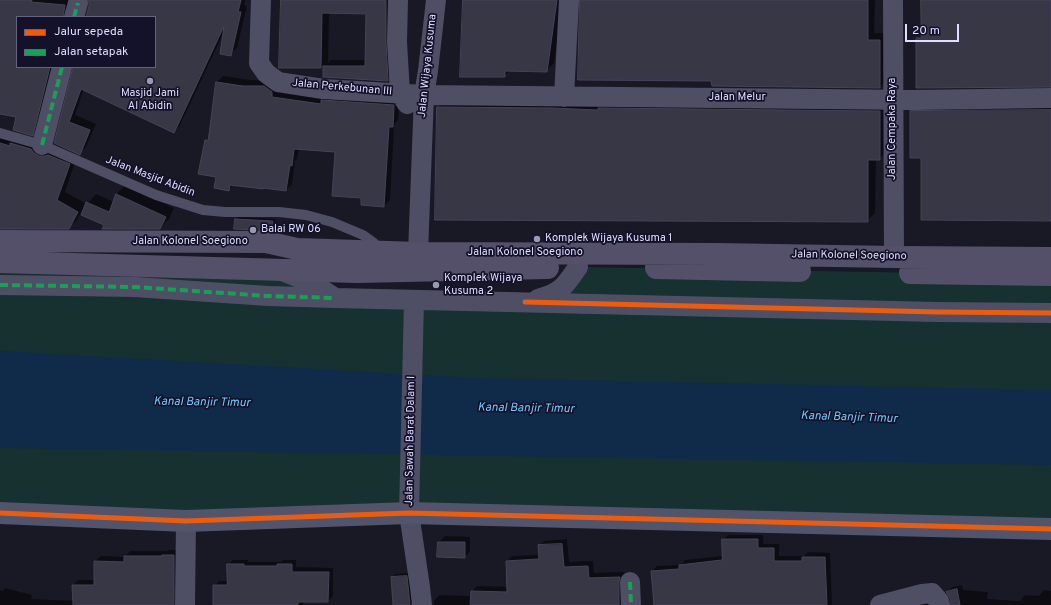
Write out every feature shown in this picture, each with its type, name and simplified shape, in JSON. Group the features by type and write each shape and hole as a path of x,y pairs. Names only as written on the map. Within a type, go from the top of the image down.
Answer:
{"main road":[{"name":"Jalan Kolonel Soegiono","path":"0,241 266,242 297,249 418,253 717,254 1051,258"},
{"name":"Jalan Kolonel Soegiono","path":"0,262 357,272 578,267 1051,275"}],"street":[{"name":"Jalan Perkebunan III","path":"261,0 259,63 266,73 278,82 323,89 424,95"},
{"name":"Jalan Wijaya Kusuma","path":"398,0 397,42 400,93 422,132"},
{"name":"Jalan Wijaya Kusuma","path":"418,253 424,95 436,0"},
{"path":"564,97 569,0"},
{"name":"Jalan Cempaka Raya","path":"893,0 894,257"},
{"path":"42,145 62,68"},
{"name":"Jalan Melur","path":"424,95 893,100 1051,98"},
{"path":"526,302 550,296 564,288 578,267"},
{"path":"280,271 312,283 335,298"},
{"path":"0,285 135,287 268,296 335,298 414,308 526,302 937,312 1051,313"},
{"name":"Jalan Sawah Barat Dalam I","path":"414,308 409,513 422,605"},
{"path":"0,513 186,521 409,513 1051,529"},
{"path":"185,605 186,521"},
{"path":"630,582 631,605"},
{"path":"880,605 922,594 932,594 939,601 940,605"}],"lane":[{"name":"Jalan Masjid Abidin","path":"0,133 42,145 156,194 203,210 225,212 279,212 306,215 332,222 363,235 374,243 372,249 366,252"}],"green space":[{"path":"0,262 280,271 335,298 525,302 578,267 1051,275 1051,529 0,513"}],"water":[{"name":"Kanal Banjir Timur","path":"0,351 476,378 1051,390 1051,465 0,448"}],"building":[{"path":"0,0 32,0 31,2 65,5 63,16 16,16 16,68 50,68 33,136 13,130 16,117 0,114"},
{"path":"89,0 241,0 238,12 241,12 231,56 220,54 224,26 174,133 81,89 69,122 90,130 80,155 54,143 73,68 156,68 156,16 86,16"},
{"path":"281,0 386,0 388,81 323,77 323,66 365,66 366,14 322,13 321,68 279,68"},
{"path":"463,0 557,0 547,72 505,71 505,77 460,77"},
{"path":"580,0 868,0 868,40 880,40 880,88 712,86 711,81 578,80"},
{"path":"921,0 1051,0 1051,87 916,88 916,38 921,38"},
{"path":"216,82 243,86 264,86 272,92 272,97 321,104 321,100 394,105 393,127 389,127 384,207 361,205 361,198 332,196 335,152 294,149 292,166 290,165 286,191 230,185 229,191 214,188 216,177 198,174 205,140 208,140"},
{"path":"437,107 598,110 598,108 880,111 880,160 868,160 868,222 435,220"},
{"path":"1051,110 1051,221 921,220 921,158 910,158 910,111"},
{"path":"0,143 10,146 10,143 31,149 39,156 48,155 70,164 57,200 78,212 69,229 0,229"},
{"path":"116,194 166,217 160,229 102,229 104,225 81,215 86,202 109,212"},
{"path":"235,219 273,221 272,231 234,229"},
{"path":"722,539 758,539 758,548 774,548 774,561 802,561 802,557 825,557 827,605 654,605 651,571 679,569 679,565 722,560"},
{"path":"438,542 465,542 465,558 437,557"},
{"path":"562,544 564,567 588,566 589,578 620,577 619,605 470,605 471,591 507,592 506,561 539,559 538,545"},
{"path":"174,555 174,605 73,605 72,585 94,585 94,561 124,562 124,556"},
{"path":"227,564 244,564 244,566 277,566 277,564 292,564 292,572 329,572 328,602 298,602 298,605 213,605 213,585 227,585"},
{"path":"407,576 410,605 393,605 391,577"},
{"path":"957,589 960,605 951,605 950,598 946,592"}],"marked path":[{"path":"74,16 78,3"},
{"path":"42,145 62,68"},
{"path":"0,285 135,287 268,296 335,298"},
{"path":"630,582 631,605"}],"cycle path":[{"path":"525,302 937,312 1051,313"},
{"path":"0,513 186,521 409,513 1051,529"}],"place":[{"name":"Masjid Jami Al Abidin","path":"150,81"},
{"name":"Balai RW 06","path":"253,230"},
{"name":"Komplek Wijaya Kusuma 1","path":"537,239"},
{"name":"Komplek Wijaya Kusuma 2","path":"436,285"}]}
